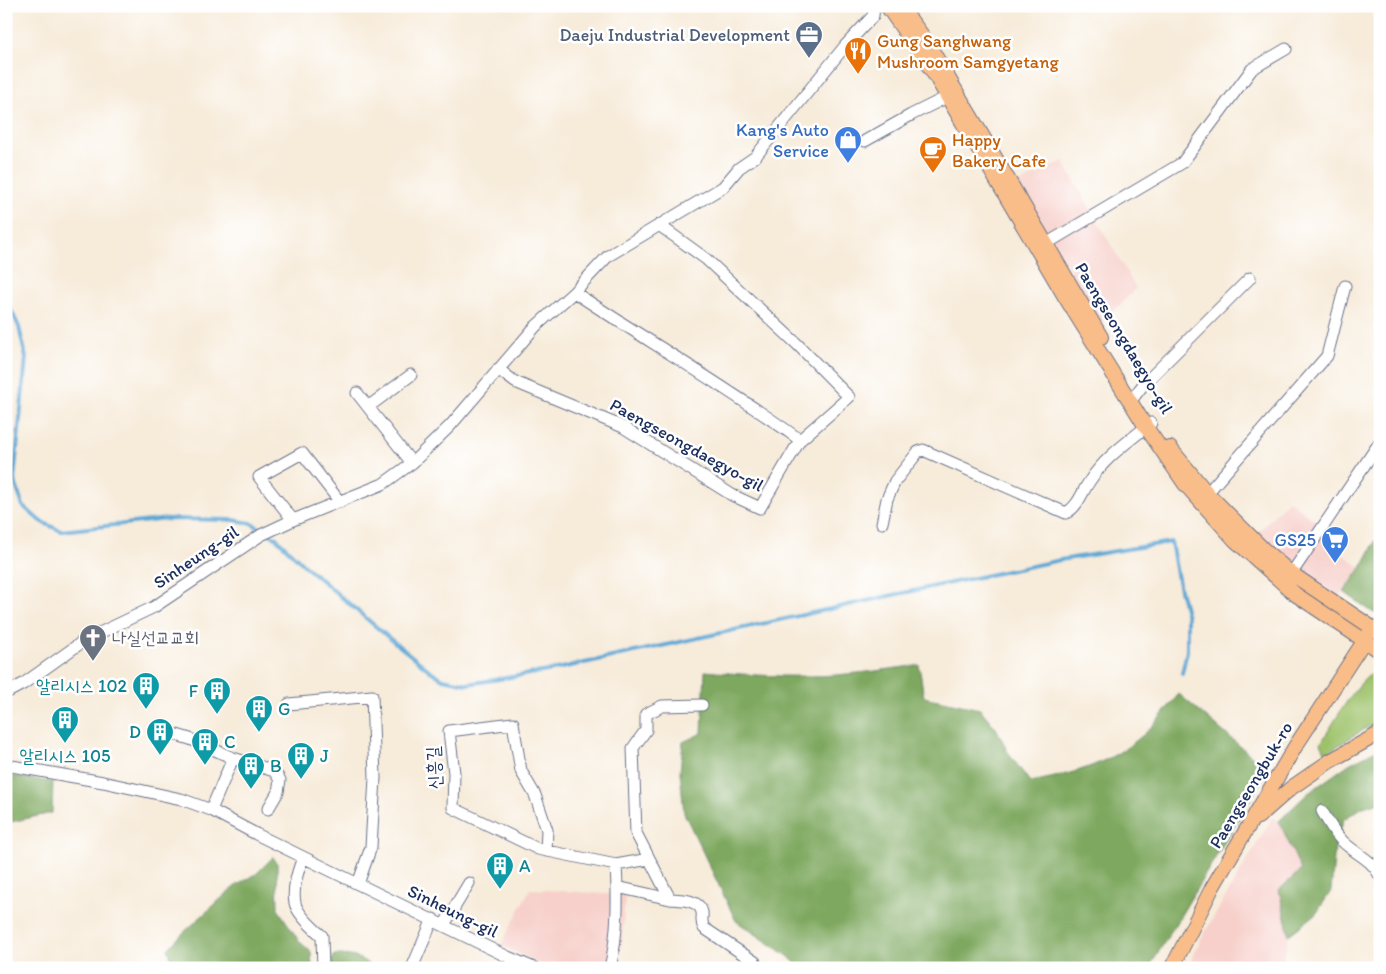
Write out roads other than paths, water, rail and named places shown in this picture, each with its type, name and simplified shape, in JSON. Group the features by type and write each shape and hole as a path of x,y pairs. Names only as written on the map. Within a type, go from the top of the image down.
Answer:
{"main road":[{"path":"887,6 933,72 952,95"},
{"name":"Paengseongdaegyo-gil","path":"900,6 927,42 952,95 1148,425 1167,445 1204,497 1263,549 1288,579 1376,630"},
{"path":"1288,579 1295,594 1380,652"},
{"name":"Paengseongbuk-ro","path":"1172,968 1212,888 1294,747 1364,642 1376,630"},
{"path":"1248,826 1290,788 1330,761 1380,733"}],"street":[{"path":"357,393 412,463 450,426 535,327 574,292 608,256 723,186 739,168 755,157 873,16 874,6"},
{"path":"1042,246 1182,164 1252,69 1286,49"},
{"path":"865,141 952,95"},
{"name":"Paengseongdaegyo-gil","path":"498,369 514,382 623,427 732,495 760,508 800,440 849,397 797,344 706,259 659,225"},
{"path":"1133,399 1143,385 1250,278"},
{"path":"1204,497 1327,356 1345,286"},
{"path":"574,292 627,328 761,411 800,440"},
{"path":"368,407 411,375"},
{"path":"882,524 895,480 918,452 923,450 1066,513 1074,506 1098,468 1124,443 1148,425"},
{"path":"1288,579 1380,442"},
{"path":"294,520 259,477 302,453 340,502"},
{"name":"Sinheung-gil","path":"6,693 23,684 85,640 154,607 265,533 382,484 412,463"},
{"path":"289,704 372,696 375,778 371,847 358,884"},
{"path":"670,899 636,833 633,748 646,730 646,714 662,706 702,706"},
{"name":"신흥길","path":"546,851 547,830 535,795 520,771 513,723 449,731 454,773 453,808 538,849 546,851 616,865"},
{"path":"167,732 274,771 280,780 278,792 268,809"},
{"path":"211,810 234,758"},
{"name":"Sinheung-gil","path":"6,765 103,782 181,799 211,810 358,884 534,968"},
{"path":"1322,811 1346,845 1370,862 1380,876"},
{"path":"303,857 295,881 295,904 308,923 322,936 323,968"},
{"path":"610,968 618,907 616,865 649,859"},
{"path":"444,925 469,883"},
{"path":"617,887 670,899 689,900 697,904 701,911 701,922 704,928 755,962"},
{"path":"412,968 433,920"}],"waterway":[{"path":"6,299 19,327 26,358 14,479 23,506 40,521 61,531 168,519 234,520 251,523 275,537 305,566 388,637 443,679 468,684 548,671 1060,560 1171,542 1187,617 1187,651 1182,673"}],"place":[{"name":"Daeju Industrial Development","path":"809,59"},
{"name":"Gung Sanghwang Mushroom Samgyetang","path":"858,75"},
{"name":"Kang's Auto Service","path":"848,164"},
{"name":"Happy Bakery Cafe","path":"933,174"},
{"name":"GS25","path":"1335,564"},
{"name":"나실선교교회","path":"93,662"},
{"name":"알리시스 102","path":"146,710"},
{"name":"F","path":"217,715"},
{"name":"G","path":"259,733"},
{"name":"알리시스 105","path":"65,744"},
{"name":"D","path":"160,756"},
{"name":"C","path":"205,766"},
{"name":"J","path":"301,780"},
{"name":"B","path":"251,790"},
{"name":"A","path":"500,890"}]}
